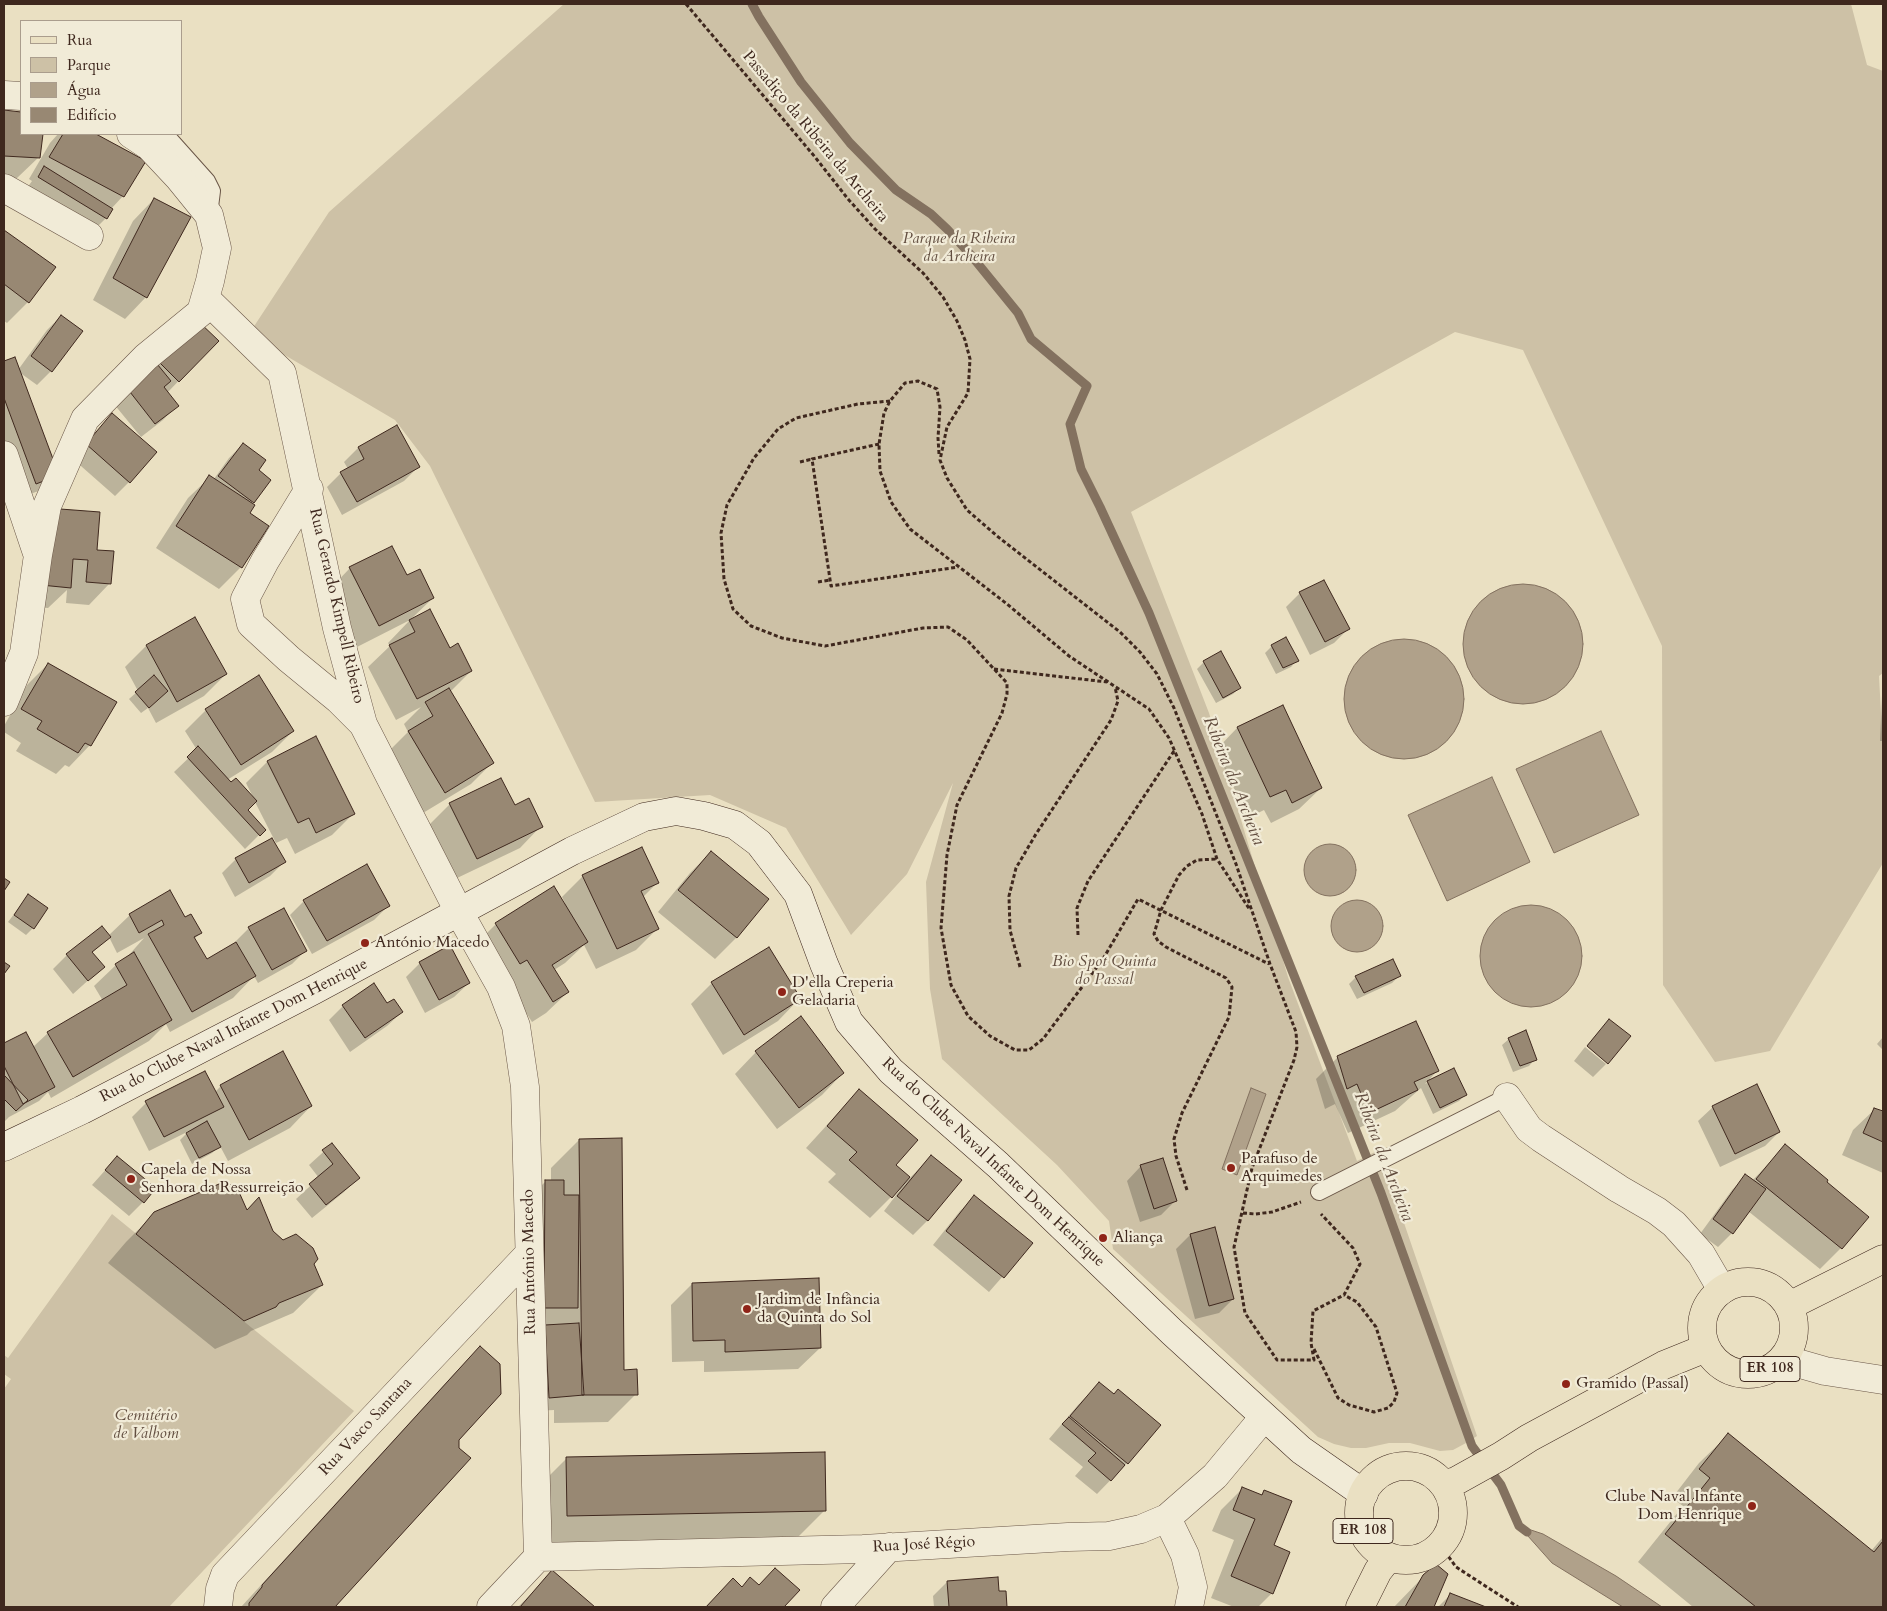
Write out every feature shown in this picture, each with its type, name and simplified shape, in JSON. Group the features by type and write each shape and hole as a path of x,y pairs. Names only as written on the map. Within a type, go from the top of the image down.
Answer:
{"main road":[{"path":"1441,1546 1450,1531 1454,1516 1452,1499 1444,1484 1456,1481 1529,1438 1664,1365 1706,1348 1702,1330 1703,1316 1712,1298 1722,1290 1731,1285 1752,1282 1769,1286 1783,1297 1789,1306 1883,1259"},
{"name":"ER 108","path":"1706,1348 1717,1363 1733,1373 1748,1375 1765,1372 1778,1365 1789,1352 1795,1324 1789,1306"},
{"name":"ER 108","path":"1441,1546 1424,1558 1402,1560 1389,1557 1373,1547 1364,1534 1359,1515 1364,1494 1375,1478 1385,1471 1408,1466 1421,1468 1431,1473 1444,1484"},
{"name":"ER 108","path":"1360,1607 1378,1572 1389,1557"}],"street":[{"path":"4,95 20,96"},
{"path":"4,702 24,653 47,506 85,419 146,357 201,312 217,248 209,216 179,178 149,146 132,135"},
{"path":"4,188 89,236"},
{"name":"Rua Gerardo Kimpell Ribeiro","path":"205,298 282,373 309,489 337,628 363,724 459,912"},
{"path":"4,455 38,555"},
{"name":"Rua Gerardo Kimpell Ribeiro","path":"309,489 245,599 251,624 363,724"},
{"name":"Rua do Clube Naval Infante Dom Henrique","path":"4,1147 82,1110 314,990 572,851 644,817 676,812 704,816 735,825 759,842 798,894 824,964 849,1022 891,1070 998,1165 1172,1332 1264,1417 1301,1450 1364,1494"},
{"name":"Rua António Macedo","path":"459,912 501,987 516,1026 525,1087 538,1557"},
{"path":"1507,1097 1529,1129 1674,1224 1701,1254 1722,1290"},
{"name":"Rua Vasco Santana","path":"218,1607 220,1589 226,1575 529,1254"},
{"path":"1783,1359 1825,1371 1883,1380"},
{"name":"Rua José Régio","path":"538,1557 890,1547 1068,1536 1109,1536 1141,1529 1167,1518 1215,1476 1264,1417"},
{"path":"1167,1518 1185,1554 1193,1588 1189,1607"},
{"path":"835,1607 890,1547"},
{"path":"491,1607 538,1557"}],"lane":[{"path":"166,135 207,181 212,191 209,216"},
{"path":"1312,1196 1507,1097"}],"path":[{"name":"Passadiço da Ribeira da Archeira","path":"686,4 816,157 848,199 875,229 923,273 943,297 957,321 965,340 970,360 968,393 947,427 940,460"},
{"path":"1243,1213 1272,1212 1312,1196 1353,1248 1360,1264 1344,1295 1313,1310 1312,1343 1314,1360 1277,1360 1245,1313 1234,1247 1252,1168 1294,1060 1297,1047 1296,1032 1270,964 1236,864 1174,708 1157,674 1140,652 1120,632 997,536 967,510 947,478 940,460 938,438 940,407 936,389 918,381 905,383 890,401 884,413 879,444 880,471 892,502 910,529 1069,656 1149,709 1169,738 1175,751 1202,814 1217,859 1253,916"},
{"path":"890,401 858,404 796,418 778,429 754,458 727,505 721,533 724,579 733,609 751,626 782,638 825,646 923,628 948,627 967,640 1006,683 1007,694 1002,713 957,805 947,854 941,928 951,985 968,1016 990,1036 1015,1050 1029,1050 1043,1039 1103,959 1138,899 1270,964"},
{"path":"800,462 879,444"},
{"path":"812,459 831,586 959,567"},
{"path":"818,582 830,580"},
{"path":"994,669 1109,682"},
{"path":"1020,967 1010,930 1009,896 1016,868 1036,834 1111,720 1118,701 1115,687"},
{"path":"1078,935 1077,908 1088,881 1175,751"},
{"path":"1187,1190 1176,1156 1174,1139 1182,1113 1228,1017 1232,987 1226,978 1158,941 1154,934 1161,910 1187,866 1197,860 1217,859"},
{"path":"1312,1343 1338,1398 1349,1405 1374,1412 1388,1408 1394,1402 1397,1393 1376,1326 1357,1302 1344,1295"},
{"path":"1441,1546 1456,1567 1518,1607"}],"green space":[{"path":"564,4 1851,4 1867,65 1883,71 1883,673 1879,676 1883,751 1883,863 1770,1051 1715,1062 1663,985 1662,646 1523,350 1455,332 1131,512 1209,713 1288,977 1357,1161 1379,1150 1477,1436 1466,1443 1453,1450 1440,1451 1410,1443 1389,1443 1366,1448 1351,1448 1334,1444 1318,1437 1113,1249 1109,1221 1057,1165 942,1059 930,989 926,882 953,783 907,874 851,935 786,828 710,795 595,802 430,466 395,420 249,334 329,212"},
{"name":"Cemitério de Valbom","path":"112,1214 354,1411 169,1607 4,1607 4,1389 11,1379 4,1374 4,1355 8,1358"}],"water":[{"path":"1523,584 1546,588 1566,601 1579,621 1583,644 1579,667 1566,687 1546,700 1523,704 1500,700 1480,687 1467,667 1463,644 1467,621 1480,601 1500,588"},
{"path":"1404,639 1427,643 1447,656 1460,676 1464,699 1460,722 1447,742 1427,755 1404,759 1381,755 1361,742 1348,722 1344,699 1348,676 1361,656 1381,643"},
{"path":"1601,731 1639,815 1554,853 1516,769"},
{"path":"1492,777 1530,862 1447,901 1408,815"},
{"path":"1325,844 1335,844 1349,851 1356,865 1356,875 1349,889 1335,896 1325,896 1315,892 1308,885 1304,875 1304,865 1308,855 1315,848"},
{"path":"1352,900 1362,900 1376,907 1383,921 1383,931 1376,945 1362,952 1352,952 1342,948 1335,941 1331,931 1331,921 1335,911 1342,904"},
{"path":"1531,905 1541,906 1560,913 1574,927 1581,946 1581,966 1574,985 1560,999 1541,1006 1531,1007 1521,1006 1502,999 1488,985 1481,966 1480,956 1481,946 1488,927 1502,913 1521,906"},
{"path":"1251,1088 1266,1094 1237,1175 1222,1169"},
{"path":"1519,1526 1543,1534 1616,1576 1662,1607 1623,1607 1552,1563"}],"building":[{"path":"4,110 20,112 20,135 43,135 40,158 4,156"},
{"path":"62,135 98,135 146,161 124,197 49,157"},
{"path":"44,166 113,209 107,219 38,177"},
{"path":"154,198 191,217 147,298 113,278"},
{"path":"4,230 56,267 29,303 4,284"},
{"path":"61,315 83,331 52,372 31,356"},
{"path":"198,321 219,341 179,382 159,362"},
{"path":"15,357 59,475 36,484 4,398 4,361"},
{"path":"153,359 171,381 164,387 179,406 155,424 123,383"},
{"path":"112,413 157,452 130,483 86,444"},
{"path":"397,425 420,467 357,502 340,472 364,459 358,447"},
{"path":"243,443 266,460 259,470 271,480 254,503 218,476"},
{"path":"209,475 255,505 250,513 269,526 242,568 176,526"},
{"path":"47,508 100,512 97,550 114,551 111,584 86,582 88,560 73,559 71,588 41,585"},
{"path":"392,546 407,575 420,569 434,598 379,626 349,567"},
{"path":"1324,580 1350,629 1325,642 1299,592"},
{"path":"430,609 450,648 458,643 472,671 417,699 389,645 415,632 409,620"},
{"path":"195,617 227,674 177,702 146,645"},
{"path":"1286,637 1299,661 1283,668 1271,645"},
{"path":"1221,651 1241,688 1223,698 1203,661"},
{"path":"48,663 117,702 91,746 85,743 78,753 37,729 42,721 21,709"},
{"path":"154,675 168,691 149,708 135,692"},
{"path":"259,675 294,731 241,765 205,709"},
{"path":"449,688 494,763 445,793 408,731 433,716 425,702"},
{"path":"1283,705 1322,788 1292,803 1286,790 1270,797 1237,727"},
{"path":"316,736 355,814 316,833 309,818 298,823 267,761"},
{"path":"198,746 231,782 236,778 257,801 248,810 266,830 260,836 187,757"},
{"path":"501,778 515,805 529,798 543,827 477,859 449,803"},
{"path":"272,838 286,862 249,883 235,858"},
{"path":"642,847 659,883 641,891 659,929 617,949 582,875"},
{"path":"711,851 769,899 737,938 678,890"},
{"path":"367,864 390,906 327,941 303,900"},
{"path":"4,878 10,882 4,891"},
{"path":"554,886 588,942 552,965 569,992 553,1002 527,960 520,964 495,923"},
{"path":"170,890 185,917 191,914 202,933 194,937 207,959 236,942 256,976 192,1012 148,934 164,925 162,920 139,933 129,914"},
{"path":"28,894 48,908 34,929 14,915"},
{"path":"284,908 307,951 272,970 248,927"},
{"path":"102,926 111,937 92,952 105,967 88,981 66,954"},
{"path":"450,945 470,983 439,1000 419,962"},
{"path":"769,947 801,999 744,1035 711,982"},
{"path":"134,952 172,1020 73,1077 47,1032 127,985 115,964"},
{"path":"1393,959 1401,976 1364,993 1355,976"},
{"path":"4,962 10,966 4,974"},
{"path":"374,983 387,1003 394,999 403,1012 365,1038 342,1005"},
{"path":"801,1016 844,1073 799,1108 755,1051"},
{"path":"1609,1019 1631,1036 1608,1064 1587,1046"},
{"path":"1416,1021 1439,1071 1414,1082 1418,1090 1369,1113 1357,1084 1347,1089 1337,1056"},
{"path":"1526,1030 1537,1060 1520,1066 1508,1038"},
{"path":"26,1032 55,1087 23,1104 4,1066 4,1043"},
{"path":"283,1051 312,1106 249,1140 220,1085"},
{"path":"1454,1068 1467,1095 1440,1108 1427,1081"},
{"path":"205,1071 224,1107 164,1137 145,1101"},
{"path":"4,1075 28,1100 16,1111 4,1099"},
{"path":"1757,1084 1780,1132 1735,1154 1712,1106"},
{"path":"859,1089 918,1140 896,1165 910,1177 892,1198 849,1160 857,1152 827,1126"},
{"path":"1874,1108 1883,1111 1883,1142 1863,1133"},
{"path":"207,1121 221,1147 199,1158 186,1133"},
{"path":"622,1138 624,1370 637,1369 638,1395 582,1395 579,1139"},
{"path":"332,1143 360,1178 326,1205 309,1184 333,1164 322,1150"},
{"path":"1785,1144 1869,1217 1842,1249 1756,1179"},
{"path":"931,1155 962,1180 928,1221 897,1196"},
{"name":"Capela de Nossa Senhora da Ressurreição","path":"117,1156 156,1188 144,1203 105,1170"},
{"path":"1163,1158 1177,1201 1154,1209 1140,1165"},
{"path":"1745,1174 1766,1189 1733,1234 1713,1219"},
{"path":"545,1180 564,1180 564,1195 579,1195 578,1308 544,1308"},
{"path":"226,1181 239,1192 247,1210 259,1197 273,1231 283,1240 296,1234 313,1248 318,1259 314,1264 323,1285 279,1303 276,1307 244,1321 136,1234 154,1212"},
{"path":"974,1195 1033,1243 1004,1278 946,1231"},
{"path":"1215,1227 1234,1299 1209,1306 1190,1234"},
{"path":"819,1278 821,1348 725,1352 725,1340 693,1341 692,1283"},
{"path":"579,1323 584,1395 549,1398 545,1325"},
{"path":"480,1346 500,1364 501,1394 459,1440 459,1448 471,1458 335,1607 249,1607 249,1603 262,1585"},
{"path":"1099,1382 1114,1394 1118,1389 1161,1425 1128,1464 1070,1416"},
{"path":"1069,1417 1125,1465 1111,1481 1088,1461 1096,1453 1062,1424"},
{"name":"Clube Naval Infante Dom Henrique","path":"1728,1433 1874,1552 1883,1541 1883,1607 1756,1607 1665,1534 1710,1478 1699,1469"},
{"path":"825,1452 826,1511 567,1516 566,1457"},
{"path":"1242,1487 1262,1495 1264,1490 1292,1501 1274,1545 1290,1552 1273,1594 1231,1576 1255,1519 1233,1510"},
{"path":"1436,1564 1448,1574 1434,1607 1405,1607 1423,1575"},
{"path":"775,1568 800,1590 784,1607 706,1607 733,1578 742,1587 750,1577 759,1585"},
{"path":"552,1570 595,1607 520,1607"},
{"path":"998,1577 999,1591 1006,1591 1007,1607 949,1607 947,1581"},
{"path":"1450,1593 1486,1607 1444,1607"}],"waterway":[{"name":"Ribeira da Archeira","path":"752,4 801,82 850,143 896,190 931,214 947,229 1018,313 1031,339 1087,386 1070,424 1081,469 1149,613 1381,1193 1472,1446 1501,1485 1519,1526 1527,1532"}],"place":[{"name":"António Macedo","path":"365,943"},
{"name":"D'ella Creperia Geladaria","path":"782,992"},
{"name":"Parafuso de Arquimedes","path":"1231,1168"},
{"name":"Capela de Nossa Senhora da Ressurreição","path":"131,1179"},
{"name":"Aliança","path":"1103,1238"},
{"name":"Jardim de Infância da Quinta do Sol","path":"747,1309"},
{"name":"Gramido (Passal)","path":"1566,1384"},
{"name":"Clube Naval Infante Dom Henrique","path":"1752,1506"}],"park label":[{"name":"Parque da Ribeira da Archeira","path":"959,248"},
{"name":"Bio Spot Quinta do Passal","path":"1104,971"}]}
